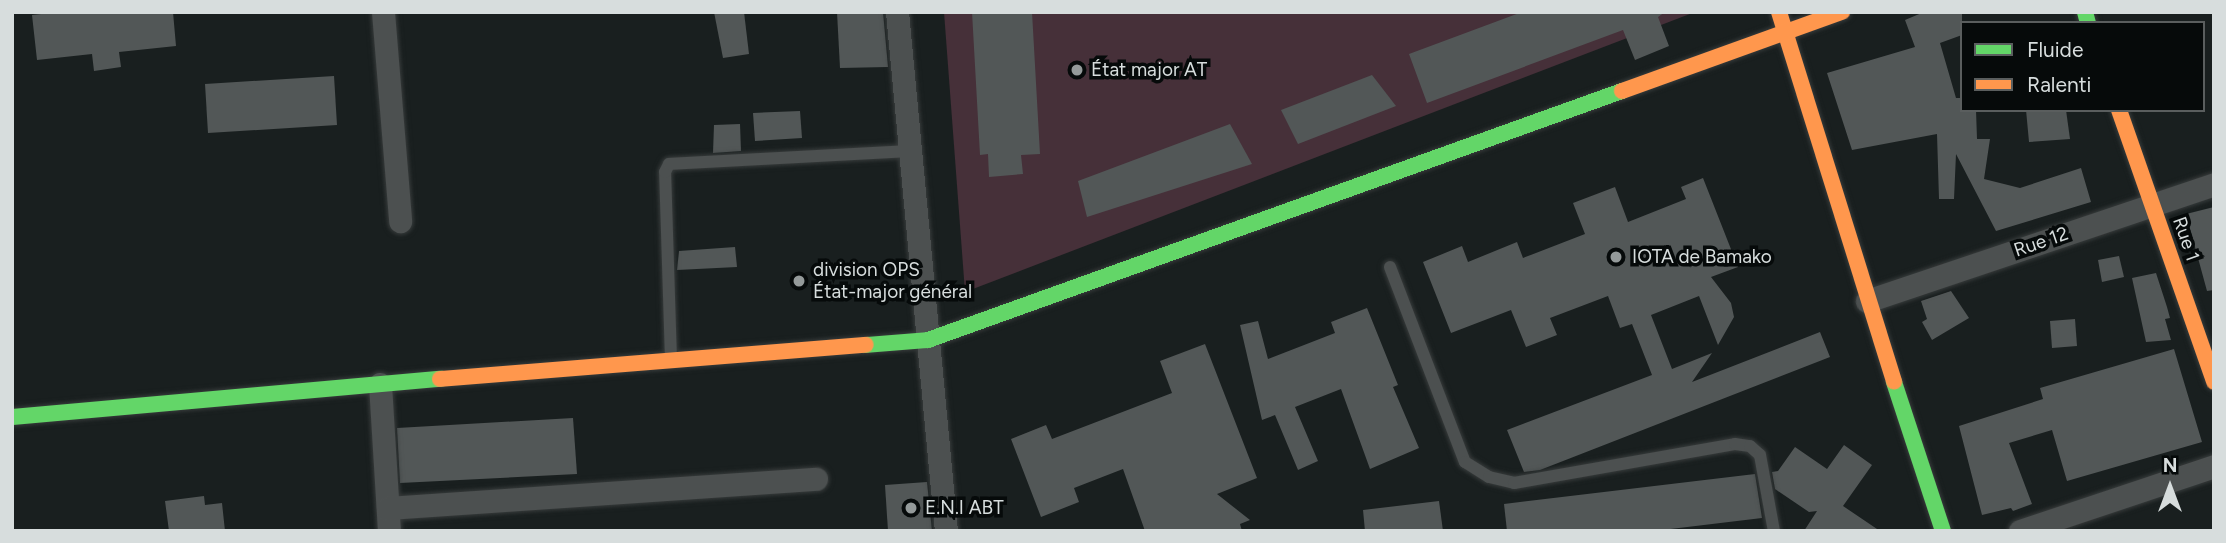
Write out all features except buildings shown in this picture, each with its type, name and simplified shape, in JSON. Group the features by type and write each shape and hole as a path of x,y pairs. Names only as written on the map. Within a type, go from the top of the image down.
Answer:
{"street":[{"path":"383,12 400,221"},
{"path":"897,12 908,151 946,531"},
{"path":"1779,12 1867,301 1943,531"},
{"path":"12,417 928,340 1842,12"},
{"name":"Rue 1","path":"2120,112 2214,382"},
{"name":"Rue 12","path":"1867,301 2214,184"},
{"path":"380,384 389,519 816,479"},
{"path":"2020,531 2214,466"}],"lane":[{"path":"671,360 665,172 669,164 908,151"},
{"path":"1390,267 1465,462 1489,477 1514,483 1735,444 1750,446 1760,455 1774,531"}],"shaded area":[{"path":"944,12 1695,12 965,292"}],"traffic: fast":[{"path":"2085,12 2087,21"},
{"path":"866,345 928,340 1622,91"},
{"path":"12,417 440,379"},
{"path":"1894,382 1943,531"}],"traffic: slow":[{"path":"1779,12 1894,382"},
{"path":"1622,91 1842,12"},
{"path":"2120,112 2214,382"},
{"path":"440,379 866,345"}],"place":[{"name":"État major AT","path":"1077,70"},
{"name":"IOTA de Bamako","path":"1616,257"},
{"name":"division OPS État-major général","path":"799,281"},
{"name":"E.N.I ABT","path":"911,508"}]}
